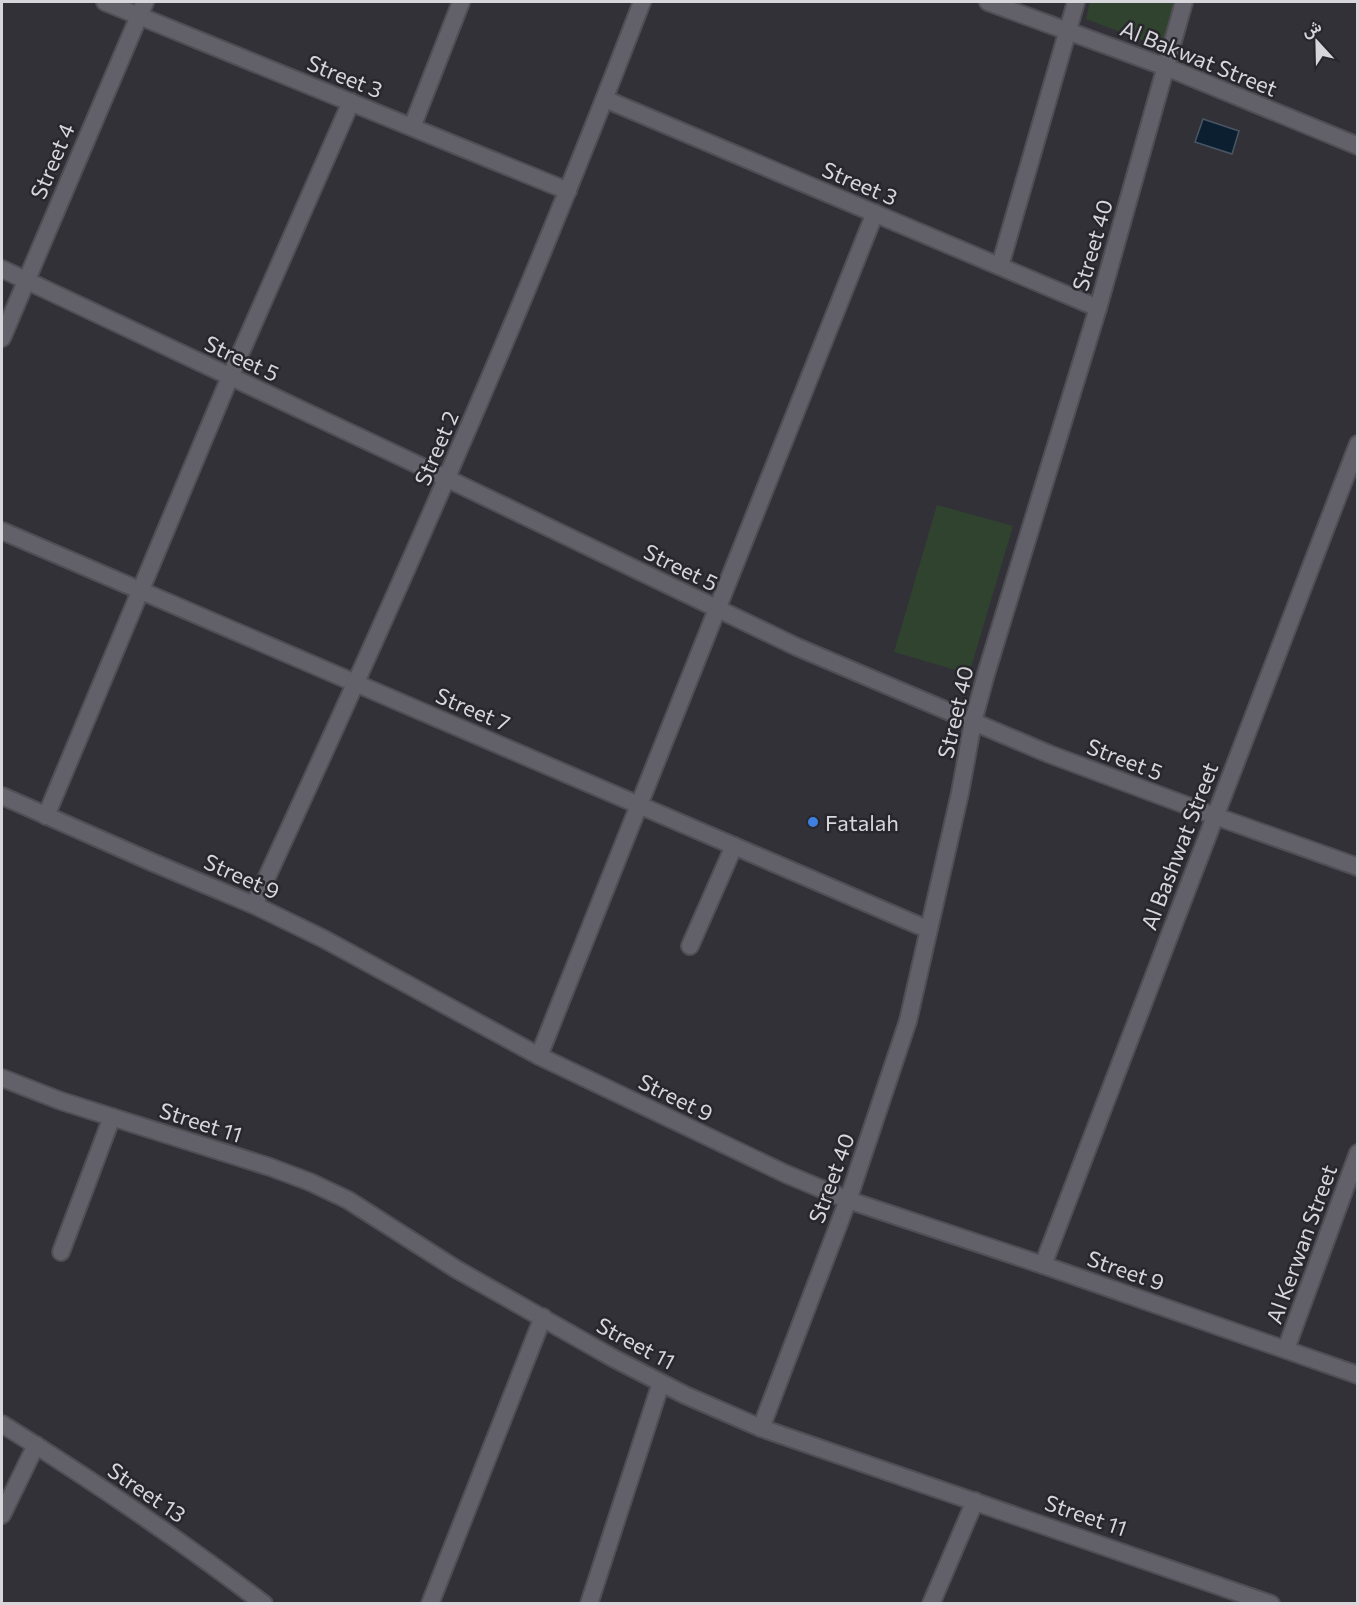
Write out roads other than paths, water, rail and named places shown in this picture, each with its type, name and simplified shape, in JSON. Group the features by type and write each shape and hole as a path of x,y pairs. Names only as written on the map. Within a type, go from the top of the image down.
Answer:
{"street":[{"name":"Street 3","path":"105,2 142,8 351,102 568,191"},
{"path":"412,127 461,2"},
{"name":"Street 2","path":"254,905 357,684 448,478 568,191 642,2"},
{"name":"Al Bakwat Street","path":"988,2 1166,67 1358,146"},
{"path":"1000,266 1076,2"},
{"name":"Street 40","path":"761,1428 848,1200 908,1021 921,971 927,929 960,793 973,722 986,674 1098,308 1184,2"},
{"name":"Street 4","path":"2,338 142,8"},
{"name":"Street 3","path":"605,99 1098,308"},
{"path":"46,816 230,377 351,102"},
{"path":"539,1056 875,213"},
{"name":"Street 5","path":"2,269 448,478 797,648 1049,754 1358,867"},
{"name":"Al Bashwat Street","path":"1043,1265 1358,444"},
{"name":"Street 7","path":"2,531 927,929"},
{"name":"Street 9","path":"2,796 254,905 324,939 539,1056 740,1153 848,1200 1043,1265 1358,1375"},
{"path":"690,946 734,846"},
{"name":"Street 11","path":"2,1078 61,1101 270,1167 310,1182 348,1200 456,1269 613,1358 661,1383 761,1428 1271,1604"},
{"path":"61,1252 112,1117"},
{"name":"Al Kerwan Street","path":"1286,1349 1358,1153"},
{"path":"430,1604 543,1317"},
{"path":"589,1604 661,1383"},
{"name":"Street 13","path":"2,1424 199,1554 264,1604"},
{"path":"2,1515 36,1445"},
{"path":"932,1604 975,1501"}],"water":[{"path":"1203,119 1239,131 1232,154 1195,142"}],"place":[{"name":"Fatalah","path":"813,822"}]}
